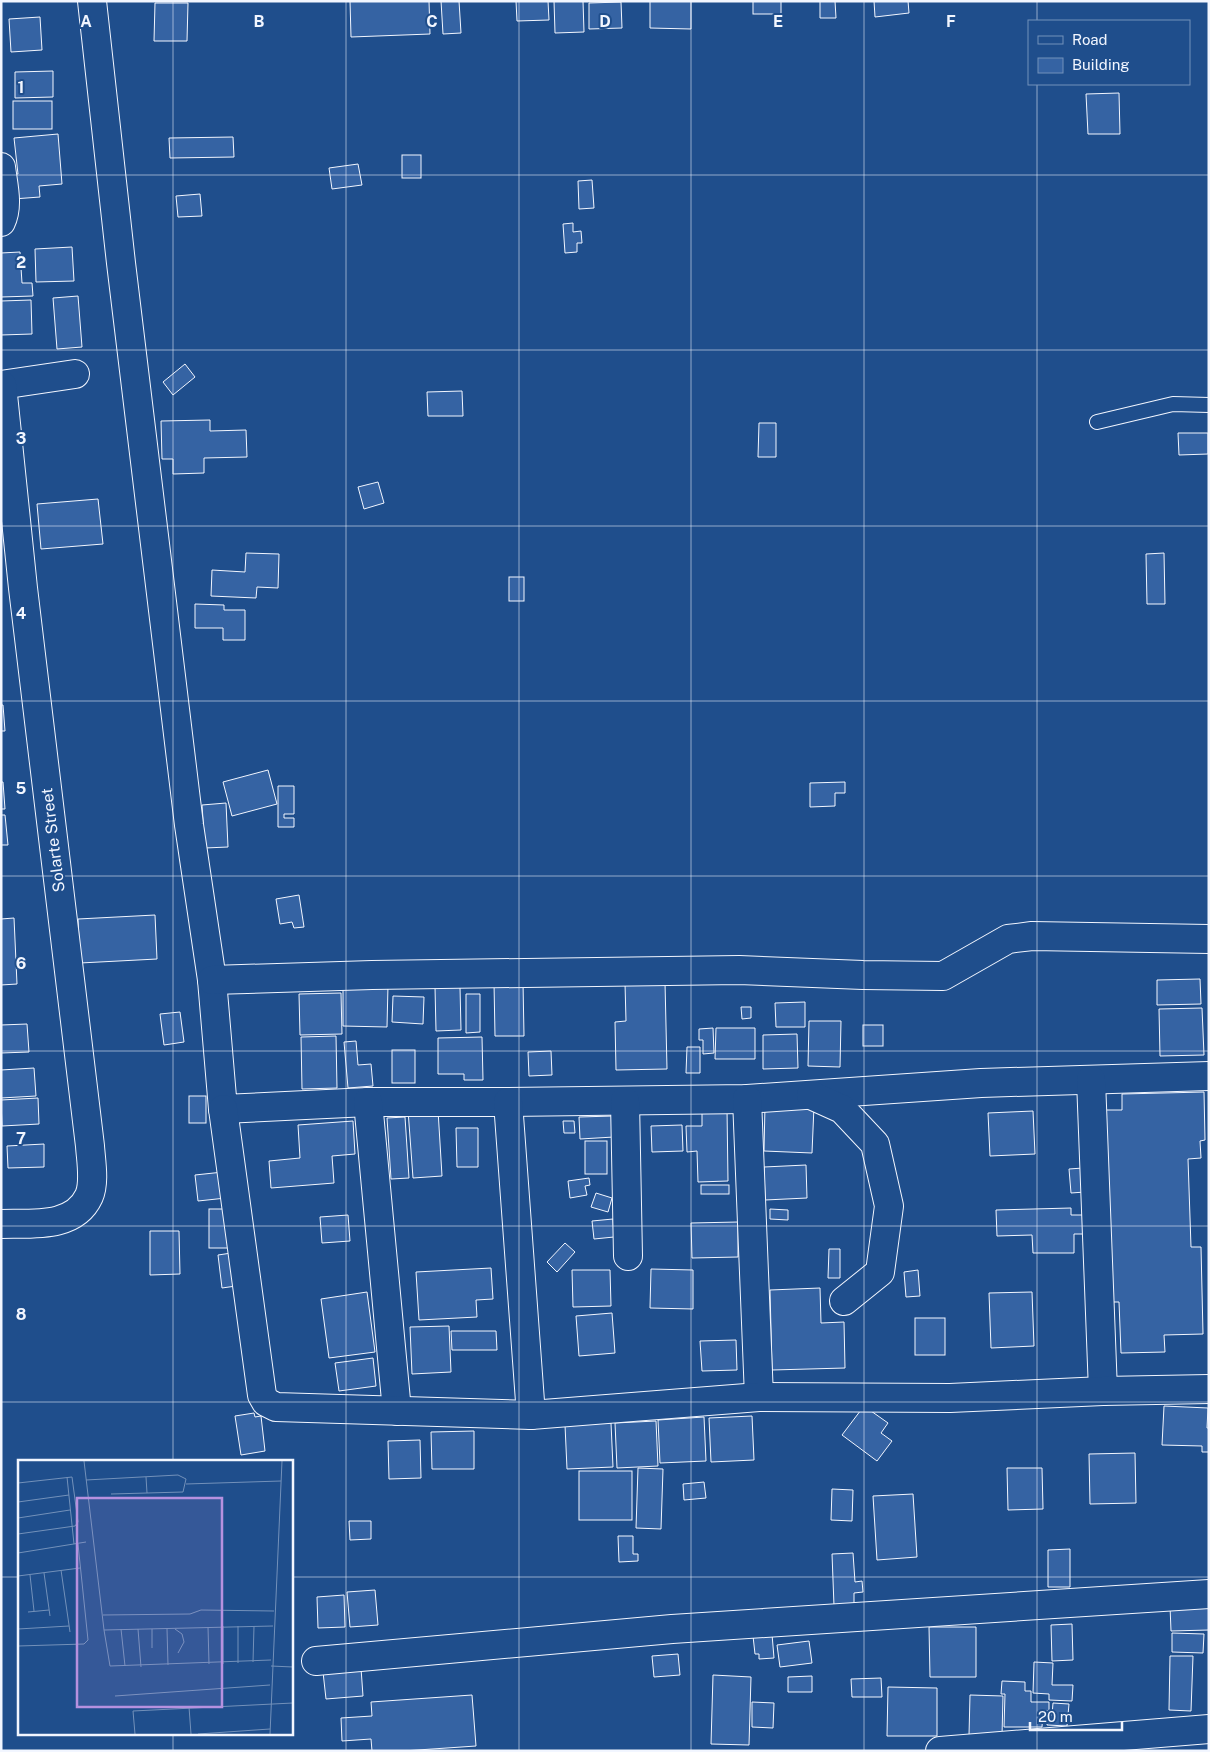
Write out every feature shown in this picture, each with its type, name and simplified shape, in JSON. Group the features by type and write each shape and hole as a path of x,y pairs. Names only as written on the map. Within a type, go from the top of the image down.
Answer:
{"street":[{"path":"92,1 121,263 188,816 212,980 223,1109 262,1395 266,1402 276,1406 531,1415 759,1397 950,1398 1103,1391 1209,1389"},
{"path":"1,167 5,202 5,213 1,222"},
{"path":"1,385 75,374"},
{"name":"Solarte Street","path":"1,385 12,589 90,1146 91,1175 89,1195 81,1208 68,1218 52,1222 1,1224"},
{"path":"212,980 372,975 739,970 943,976 1008,940 1032,936 1209,939"},
{"path":"223,1109 368,1102 747,1099 981,1083 1209,1076"},
{"path":"1091,1080 1103,1391"},
{"path":"809,1095 842,1109 875,1144 889,1206 880,1272 844,1301"},
{"path":"747,1099 759,1397"},
{"path":"625,1101 628,1256"},
{"path":"368,1102 397,1411"},
{"path":"508,1102 531,1415"},
{"path":"316,1661 672,1629 1209,1594"},
{"path":"940,1751 1209,1729"}],"lane":[{"path":"1097,422 1173,404 1209,405"}],"building":[{"path":"350,1 429,1 430,34 351,37"},
{"path":"441,1 459,1 461,33 443,34"},
{"path":"516,1 548,1 549,20 517,21"},
{"path":"554,1 583,1 584,32 555,33"},
{"path":"650,1 691,1 691,29 650,28"},
{"path":"753,1 781,1 781,14 753,14"},
{"path":"820,1 835,1 836,18 820,18"},
{"path":"874,1 908,1 909,13 875,17"},
{"path":"621,2 622,28 589,29 589,3"},
{"path":"155,3 188,3 187,41 154,41"},
{"path":"40,17 42,50 11,52 9,19"},
{"path":"53,71 53,97 15,98 15,72"},
{"path":"1119,93 1120,134 1088,134 1086,94"},
{"path":"13,101 52,101 52,129 13,129"},
{"path":"58,134 62,184 39,186 40,197 13,199 11,174 18,174 14,138"},
{"path":"233,137 234,157 170,158 169,138"},
{"path":"402,155 421,155 421,178 402,178"},
{"path":"358,164 362,185 332,189 329,168"},
{"path":"592,180 594,208 579,209 578,181"},
{"path":"200,194 202,216 178,217 176,196"},
{"path":"573,223 573,232 581,231 582,243 577,243 577,252 565,253 563,224"},
{"path":"72,247 74,281 36,282 35,249"},
{"path":"20,252 22,283 32,283 33,296 1,297 1,253"},
{"path":"78,296 82,347 57,349 53,298"},
{"path":"31,300 32,334 1,335 1,301"},
{"path":"185,364 195,377 173,395 163,382"},
{"path":"462,391 463,416 428,416 427,392"},
{"path":"210,420 210,431 246,430 247,457 204,458 204,473 173,474 173,459 162,459 161,421"},
{"path":"759,423 776,423 776,457 758,457"},
{"path":"1178,433 1208,433 1208,454 1179,455"},
{"path":"378,482 384,503 364,509 358,487"},
{"path":"98,499 103,544 41,549 37,504"},
{"path":"246,553 279,554 278,588 257,587 256,598 211,596 212,570 245,572"},
{"path":"1164,553 1165,604 1147,604 1146,554"},
{"path":"509,577 524,577 524,601 509,601"},
{"path":"195,604 224,605 224,610 245,610 245,640 223,640 223,628 195,628"},
{"path":"1,705 3,705 5,731 1,731"},
{"path":"268,770 277,804 232,816 223,782"},
{"path":"1,782 3,782 5,809 1,809"},
{"path":"845,782 845,793 835,793 835,806 810,807 810,783"},
{"path":"278,786 294,786 294,814 284,814 284,818 294,818 294,827 278,827"},
{"path":"226,803 228,847 205,848 202,805"},
{"path":"1,815 5,815 8,845 1,845"},
{"path":"299,895 304,927 294,928 292,922 280,924 276,899"},
{"path":"155,915 157,959 80,963 78,919"},
{"path":"14,918 17,984 1,985 1,919"},
{"path":"1200,979 1201,1004 1157,1005 1157,980"},
{"path":"523,982 524,1036 495,1036 494,983"},
{"path":"665,982 667,1069 616,1070 615,1022 626,1021 625,983"},
{"path":"343,984 388,985 387,1027 343,1026"},
{"path":"435,987 460,987 461,1030 436,1031"},
{"path":"341,993 342,1034 300,1035 299,994"},
{"path":"466,994 480,994 480,1032 466,1033"},
{"path":"393,996 424,997 423,1024 392,1022"},
{"path":"805,1002 805,1027 776,1027 775,1003"},
{"path":"741,1007 751,1007 751,1018 742,1019"},
{"path":"1202,1008 1204,1055 1160,1056 1159,1009"},
{"path":"180,1012 184,1042 164,1045 160,1014"},
{"path":"809,1021 841,1021 840,1067 808,1066"},
{"path":"27,1024 29,1052 1,1053 1,1025"},
{"path":"863,1025 883,1025 883,1046 863,1046"},
{"path":"713,1028 714,1053 703,1054 703,1040 699,1040 699,1029"},
{"path":"716,1028 755,1028 755,1059 715,1059"},
{"path":"797,1034 798,1068 763,1069 763,1035"},
{"path":"336,1036 337,1088 302,1089 301,1037"},
{"path":"482,1037 483,1080 464,1080 464,1074 438,1074 438,1038"},
{"path":"356,1041 358,1065 371,1064 373,1086 348,1088 344,1042"},
{"path":"687,1047 700,1047 700,1073 686,1073"},
{"path":"392,1050 415,1050 415,1083 392,1083"},
{"path":"551,1051 552,1075 529,1076 528,1052"},
{"path":"34,1068 36,1096 1,1098 1,1070"},
{"path":"1204,1092 1205,1140 1200,1141 1201,1158 1188,1159 1191,1247 1201,1247 1203,1334 1164,1335 1165,1352 1121,1353 1119,1302 1107,1302 1103,1110 1122,1110 1122,1094"},
{"path":"189,1096 206,1096 206,1123 189,1123"},
{"path":"38,1098 39,1124 2,1126 1,1100"},
{"path":"765,1105 814,1106 812,1153 764,1151"},
{"path":"702,1109 727,1109 728,1181 698,1182 697,1151 687,1152 686,1126 702,1126"},
{"path":"408,1110 438,1110 442,1176 413,1178"},
{"path":"1033,1111 1035,1154 990,1156 988,1113"},
{"path":"613,1116 614,1137 580,1139 579,1117"},
{"path":"405,1117 409,1178 391,1179 387,1118"},
{"path":"353,1121 355,1154 332,1156 334,1183 271,1188 269,1161 300,1158 298,1125"},
{"path":"563,1121 574,1121 575,1133 564,1133"},
{"path":"682,1125 683,1151 652,1152 651,1126"},
{"path":"456,1128 478,1128 478,1167 457,1167"},
{"path":"585,1141 607,1141 607,1174 585,1174"},
{"path":"44,1144 44,1167 8,1168 7,1146"},
{"path":"806,1165 807,1198 765,1200 764,1167"},
{"path":"1083,1168 1085,1192 1071,1193 1069,1169"},
{"path":"223,1172 226,1198 198,1201 195,1175"},
{"path":"589,1178 590,1185 585,1186 587,1195 570,1198 568,1181"},
{"path":"701,1185 729,1185 729,1194 701,1194"},
{"path":"596,1193 612,1198 608,1212 591,1207"},
{"path":"1071,1208 1071,1215 1086,1215 1086,1234 1074,1234 1074,1253 1033,1253 1032,1235 997,1236 996,1210"},
{"path":"209,1209 232,1209 232,1248 209,1248"},
{"path":"770,1209 788,1210 788,1220 770,1219"},
{"path":"348,1215 350,1241 322,1243 320,1217"},
{"path":"613,1219 614,1237 594,1239 592,1221"},
{"path":"738,1222 738,1257 692,1258 691,1223"},
{"path":"150,1231 179,1231 180,1274 150,1275"},
{"path":"565,1243 575,1252 557,1272 547,1262"},
{"path":"829,1249 840,1249 840,1278 828,1278"},
{"path":"238,1252 243,1285 222,1288 218,1255"},
{"path":"491,1268 493,1299 476,1300 477,1317 419,1320 416,1272"},
{"path":"651,1269 693,1270 693,1309 650,1308"},
{"path":"572,1270 610,1270 611,1306 573,1307"},
{"path":"918,1270 920,1296 906,1297 904,1272"},
{"path":"820,1288 821,1323 844,1322 845,1368 772,1370 770,1290"},
{"path":"367,1292 375,1352 329,1358 321,1299"},
{"path":"1032,1292 1034,1346 991,1348 989,1293"},
{"path":"612,1313 615,1353 579,1356 576,1316"},
{"path":"915,1318 945,1318 945,1355 915,1355"},
{"path":"449,1326 451,1372 412,1374 410,1327"},
{"path":"451,1331 496,1331 497,1350 452,1350"},
{"path":"736,1340 737,1370 702,1371 700,1341"},
{"path":"373,1358 376,1386 339,1391 335,1363"},
{"path":"864,1406 888,1423 881,1433 892,1441 877,1461 842,1435"},
{"path":"1164,1406 1208,1408 1209,1452 1202,1452 1202,1446 1162,1445"},
{"path":"254,1413 255,1417 261,1416 265,1451 241,1455 235,1416"},
{"path":"752,1416 754,1460 711,1462 709,1418"},
{"path":"704,1417 706,1461 660,1463 658,1420"},
{"path":"656,1421 658,1466 617,1468 615,1423"},
{"path":"611,1423 613,1467 567,1469 565,1425"},
{"path":"474,1431 474,1469 432,1469 431,1432"},
{"path":"420,1440 421,1478 389,1479 388,1441"},
{"path":"1135,1453 1136,1503 1090,1504 1089,1454"},
{"path":"638,1468 663,1469 661,1529 636,1528"},
{"path":"1007,1468 1042,1468 1043,1509 1008,1510"},
{"path":"579,1471 632,1471 632,1520 579,1520"},
{"path":"704,1482 706,1498 684,1500 683,1484"},
{"path":"832,1489 853,1490 852,1521 831,1520"},
{"path":"913,1494 917,1557 877,1560 873,1496"},
{"path":"349,1521 371,1521 371,1539 350,1540"},
{"path":"618,1536 633,1536 633,1554 638,1554 638,1561 619,1562"},
{"path":"1070,1549 1070,1587 1048,1587 1048,1550"},
{"path":"853,1553 855,1582 862,1581 863,1592 854,1593 854,1605 834,1606 832,1554"},
{"path":"375,1590 378,1625 350,1627 347,1592"},
{"path":"344,1595 345,1627 318,1628 317,1597"},
{"path":"1209,1605 1209,1630 1171,1631 1170,1606"},
{"path":"1072,1624 1073,1660 1052,1661 1051,1625"},
{"path":"929,1627 976,1627 976,1677 930,1677"},
{"path":"1172,1633 1204,1634 1203,1653 1172,1652"},
{"path":"772,1634 774,1658 759,1659 759,1654 755,1654 753,1636"},
{"path":"809,1641 812,1663 780,1667 777,1645"},
{"path":"678,1654 680,1675 654,1677 652,1656"},
{"path":"1170,1656 1193,1656 1191,1711 1169,1710"},
{"path":"1034,1662 1053,1663 1052,1685 1073,1685 1072,1701 1049,1700 1049,1694 1033,1693"},
{"path":"361,1668 363,1696 326,1699 323,1672"},
{"path":"713,1675 751,1677 749,1745 711,1744"},
{"path":"812,1676 812,1692 788,1692 788,1677"},
{"path":"881,1678 882,1697 852,1697 851,1679"},
{"path":"1002,1681 1025,1682 1025,1691 1031,1691 1031,1702 1049,1702 1049,1711 1043,1711 1042,1727 1004,1727 1005,1694 1001,1694"},
{"path":"888,1687 937,1688 937,1736 887,1736"},
{"path":"472,1695 476,1746 372,1751 371,1739 342,1741 341,1718 372,1716 371,1702"},
{"path":"970,1695 1003,1696 1002,1736 969,1735"},
{"path":"752,1702 774,1703 773,1728 752,1727"},
{"path":"1053,1703 1069,1704 1067,1726 1047,1725 1048,1714 1052,1715"}]}
